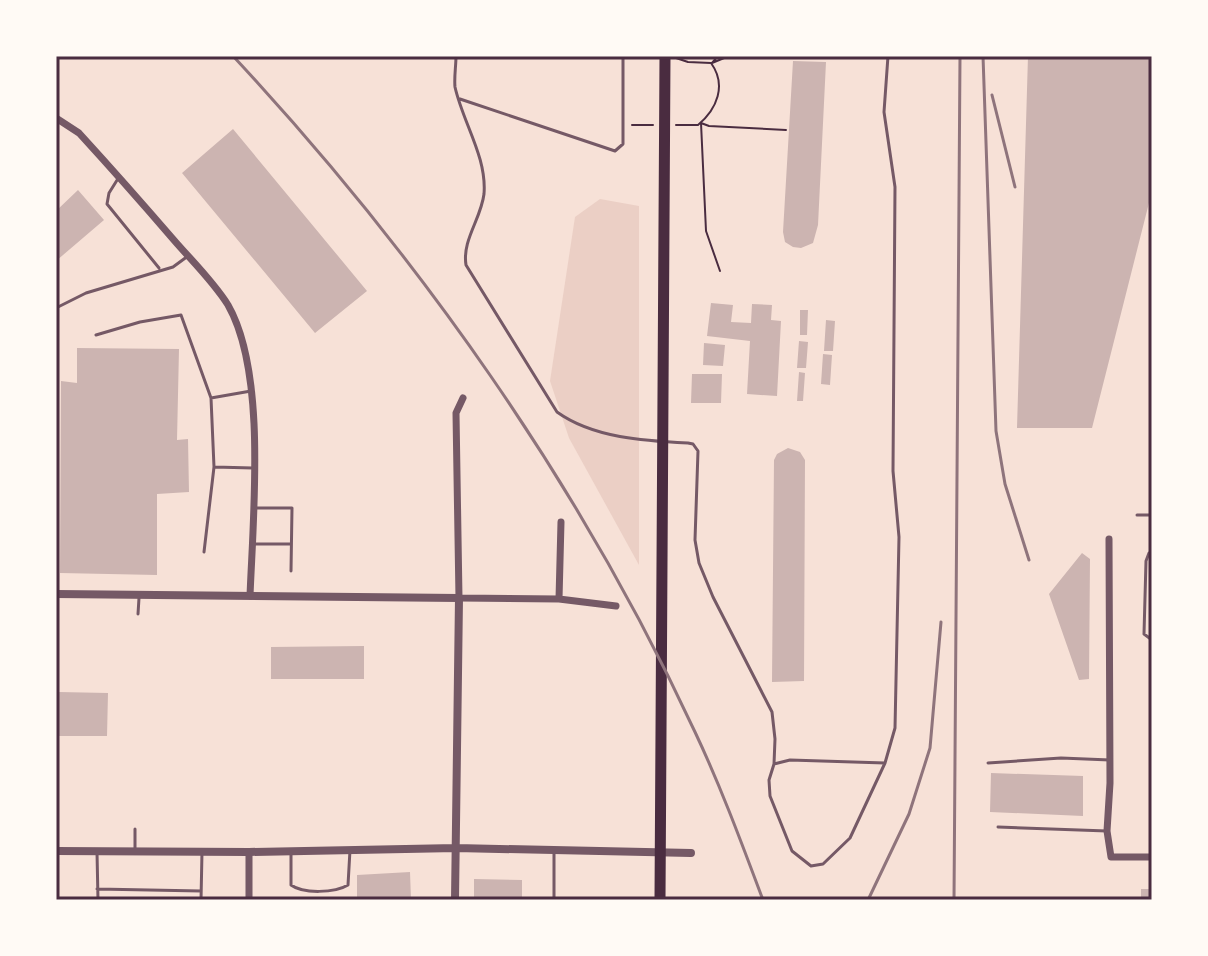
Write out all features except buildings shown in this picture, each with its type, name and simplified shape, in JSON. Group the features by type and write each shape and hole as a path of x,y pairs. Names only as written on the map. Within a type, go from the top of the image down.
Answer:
{"main road":[{"path":"660,900 665,56"}],"street":[{"path":"56,118 79,133 228,305 244,346 252,391 250,596"},
{"path":"455,900 459,598 456,413 463,398"},
{"path":"559,599 561,522"},
{"path":"1109,539 1110,783 1107,831 1111,857 1152,857"},
{"path":"56,594 559,599 616,606"},
{"path":"56,851 249,852 456,848 691,853"},
{"path":"249,852 249,900"}],"lane":[{"path":"456,56 455,85 481,166 484,194 464,253 466,265 557,412 582,426 641,439 693,444 698,451 695,540 699,563 772,712 775,739 770,796 792,851 811,866 823,864 850,838 885,763 895,728 899,537 893,471 895,187 884,112 888,56"},
{"path":"460,99 615,151 623,144 623,56"},
{"path":"119,177 109,193 107,204 159,269"},
{"path":"56,308 86,293 173,267 188,256"},
{"path":"96,335 140,322 181,315 211,398 214,467 204,552"},
{"path":"211,398 252,391"},
{"path":"214,467 253,468"},
{"path":"253,508 292,508 291,571"},
{"path":"1137,515 1152,515"},
{"path":"252,544 291,544"},
{"path":"1152,553 1146,561 1144,634 1152,640"},
{"path":"138,614 139,594"},
{"path":"988,763 1061,758 1110,760"},
{"path":"774,764 790,760 885,763"},
{"path":"998,827 1107,831"},
{"path":"135,829 135,851"},
{"path":"554,849 554,900"},
{"path":"291,851 291,885 297,889 341,890 348,885 350,850"},
{"path":"97,852 98,900"},
{"path":"201,900 202,852"},
{"path":"97,889 201,891"}],"path":[{"path":"672,56 688,62 711,63 729,56"},
{"path":"711,63 718,56"},
{"path":"671,125 698,125 714,105 721,86 719,74 711,63"},
{"path":"701,123 786,130"},
{"path":"701,123 706,231 720,271"},
{"path":"623,126 655,125"}],"shaded area":[{"path":"600,199 639,206 639,565 569,438 550,381 575,217"}],"railway":[{"path":"233,56 302,132 431,292 547,462 650,640 714,774 763,900"},
{"path":"954,900 960,56"},
{"path":"983,56 996,431 1005,484 1029,560"},
{"path":"992,95 1015,187"},
{"path":"868,900 909,814 930,748 941,622"}]}
